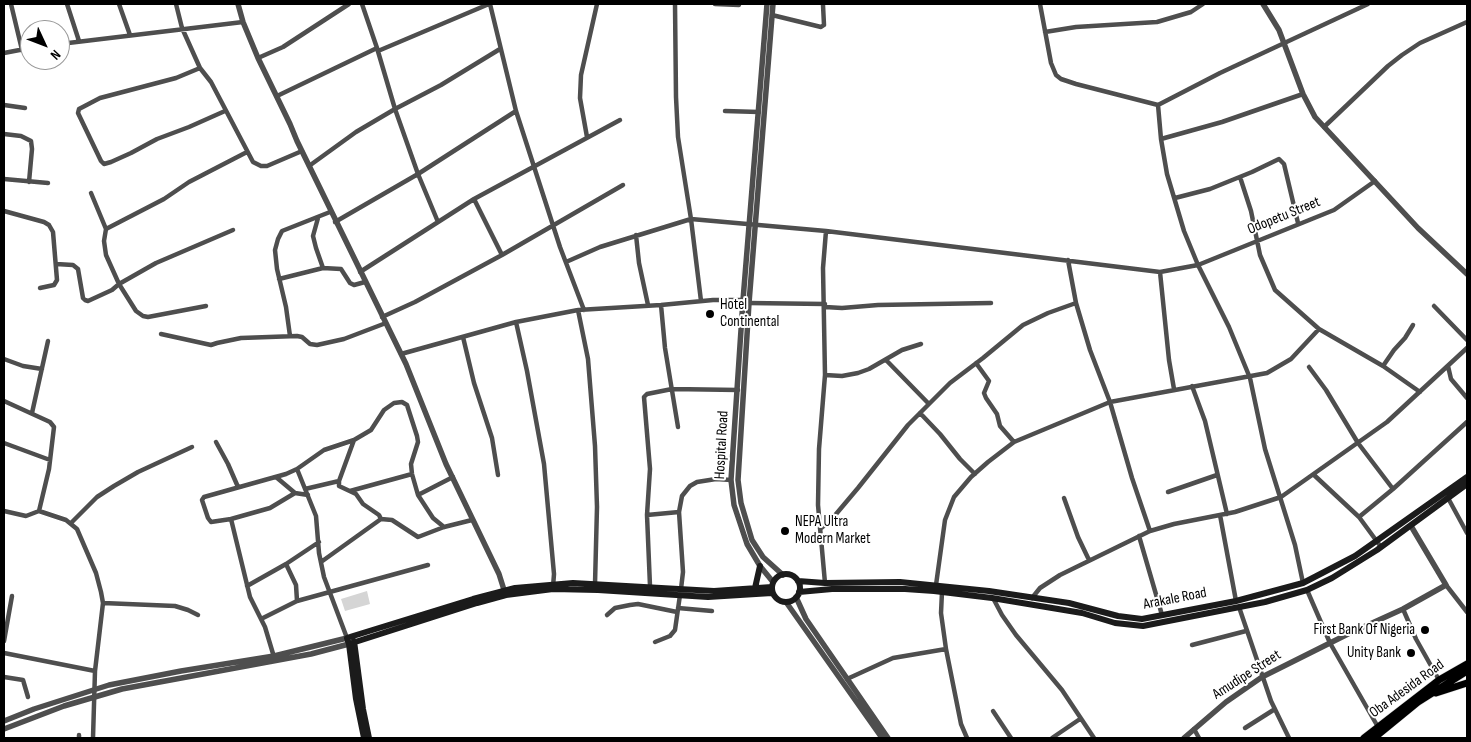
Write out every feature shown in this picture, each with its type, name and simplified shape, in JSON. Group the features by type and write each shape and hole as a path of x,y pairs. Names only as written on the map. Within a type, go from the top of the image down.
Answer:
{"main road":[{"name":"Arakale Road","path":"798,581 826,584 900,582 936,585 1033,597 1079,605 1132,619 1265,602 1306,590 1332,578 1467,477"},
{"name":"Arakale Road","path":"798,595 832,589 942,592 1030,604 1143,626 1238,604 1303,583 1411,526 1467,484"},
{"path":"755,588 759,578 760,566"},
{"path":"788,574 798,581 798,595 786,602 780,601 772,587 777,577 788,574"},
{"path":"351,640 505,593 595,584 650,586 708,597 772,587"},
{"path":"553,587 681,592 772,587"},
{"path":"351,640 356,699 364,738"},
{"path":"351,640 369,738"},
{"name":"Oba Adesida Road","path":"1364,738 1382,733 1439,680 1467,664"},
{"name":"Oba Adesida Road","path":"1374,738 1431,694 1467,671"},
{"path":"1431,694 1467,683"}],"street":[{"path":"11,4 20,42"},
{"path":"67,4 79,41"},
{"path":"119,4 130,35"},
{"path":"176,4 182,28 200,68 211,82 247,152 257,164 267,166 302,151"},
{"path":"238,4 243,22 258,58 330,212 401,354 446,464 499,574 505,593"},
{"path":"258,58 283,48 350,4"},
{"path":"362,4 395,109 418,174 438,222"},
{"path":"277,96 377,49 490,4 516,111 533,168 581,310 588,359 595,446 597,507 595,584"},
{"path":"587,137 580,98 581,75 597,4"},
{"path":"675,4 678,137 692,220 701,301"},
{"path":"715,4 740,5"},
{"path":"753,224 767,4"},
{"path":"747,301 773,4"},
{"path":"1040,4 1051,63 1056,75 1060,79 1158,105 1220,73 1285,44 1366,4"},
{"path":"1045,32 1076,27 1157,22 1191,12 1203,4"},
{"path":"1263,4 1279,30 1303,94 1316,117 1418,228 1467,274"},
{"path":"772,15 821,27 824,25 823,5"},
{"path":"70,42 243,22"},
{"path":"1324,127 1402,55 1420,43 1467,22"},
{"path":"309,166 356,132 441,85 500,49"},
{"path":"4,53 20,50"},
{"path":"200,68 176,78 100,98 79,109 78,113 101,161 104,164 111,162 157,138 189,127 225,111"},
{"path":"1162,139 1222,122 1303,94"},
{"path":"4,105 25,108"},
{"path":"1158,105 1167,174 1184,231 1198,265 1229,327 1250,378 1265,449 1295,545 1303,583"},
{"path":"725,110 759,112"},
{"path":"335,222 418,174 516,111"},
{"path":"360,272 474,199 620,120"},
{"path":"4,134 21,136 31,141 29,182"},
{"path":"106,229 247,152"},
{"path":"1174,198 1210,189 1279,158 1284,164 1298,224"},
{"path":"1240,177 1251,211 1260,255 1275,290 1318,329 1383,366 1420,392"},
{"path":"4,179 48,184"},
{"name":"Odopetu Street","path":"566,262 600,247 692,220 826,231 1160,272 1198,265 1334,210 1375,181"},
{"path":"382,317 415,302 502,255 623,185"},
{"path":"92,193 106,229 104,241 106,255 119,284 136,311 148,317 206,306"},
{"path":"474,199 502,255"},
{"path":"4,212 49,224 53,232 56,283 40,288"},
{"path":"290,336 275,250 278,239 282,231 330,212"},
{"path":"318,218 313,236 323,268"},
{"path":"56,264 72,265 78,269 83,298 88,301 112,290 156,263 233,230"},
{"path":"826,231 823,268 825,375 818,449 818,505 826,584"},
{"path":"636,236 639,263 648,305"},
{"path":"1068,260 1076,303 1090,350 1110,402 1150,531"},
{"path":"279,279 323,268 341,269 350,283 354,285 365,282"},
{"path":"1160,272 1169,360 1174,389"},
{"path":"401,354 516,322 581,310 648,305 661,306 701,301 747,301 842,308 878,305 991,303"},
{"name":"Hospital Road","path":"747,301 732,460 732,493 747,544 772,587"},
{"name":"Hospital Road","path":"747,301 738,460 740,495 752,540 763,557 783,575"},
{"path":"820,529 831,520 908,425 950,383 1023,325 1076,303"},
{"path":"661,306 678,427"},
{"path":"1434,306 1467,340"},
{"path":"516,322 544,464 553,587"},
{"path":"161,334 211,345 241,338 290,336 302,337 310,344 316,345 344,339 386,323"},
{"path":"1383,366 1394,350 1406,338 1413,325"},
{"path":"936,585 947,511 954,497 975,474 1014,442 1110,402 1174,389 1250,378 1267,373 1284,364 1318,329"},
{"path":"463,337 474,383 492,438 498,474"},
{"path":"32,413 48,341"},
{"path":"825,375 842,376 858,373 870,369 902,350 921,344"},
{"path":"1030,604 1040,588 1049,581 1150,531 1174,524 1227,514 1281,497 1314,475 1401,410 1467,348"},
{"path":"4,359 23,366 42,369"},
{"path":"886,360 929,404"},
{"path":"976,363 989,381 984,393 986,398 997,414 1000,426 1014,442"},
{"path":"1448,366 1451,379 1467,398"},
{"path":"1309,367 1326,390 1358,443 1393,489"},
{"path":"1438,375 1451,379"},
{"path":"1192,386 1204,421 1227,514"},
{"path":"650,586 647,515 650,469 644,397 647,394 672,389 738,390"},
{"path":"4,401 50,422 54,427 50,460 39,511"},
{"path":"294,493 270,508 231,519 211,522 202,500 204,497 276,477 297,469 324,450 354,440 371,430 384,410 389,406 402,402 414,424 418,442 411,464 418,495 433,518 444,527"},
{"path":"920,413 960,460 975,474"},
{"path":"1359,517 1467,422"},
{"path":"354,440 340,481 341,488 356,494 363,504 379,515 381,519"},
{"path":"216,442 238,487"},
{"path":"4,443 50,460"},
{"path":"71,523 97,497 114,486 138,472 192,447"},
{"path":"4,729 44,713 122,689 351,640 329,593 321,562 316,516 297,469"},
{"path":"350,490 412,474"},
{"path":"1168,492 1217,475"},
{"path":"1314,475 1359,517 1379,544"},
{"path":"276,477 294,493 308,495"},
{"path":"418,495 453,477"},
{"path":"655,642 672,634 675,630 683,572 679,512 682,496 690,486 709,480 731,480"},
{"path":"305,489 340,481"},
{"path":"1064,498 1078,537 1089,560"},
{"path":"1448,498 1467,533"},
{"path":"4,511 26,516 39,511 71,523 77,529 96,573 103,603 95,672 93,738"},
{"path":"647,515 679,512"},
{"path":"1220,515 1238,604 1246,631 1262,677 1289,738"},
{"path":"231,519 247,586 253,605 261,618 274,658"},
{"path":"321,562 381,519 392,520 418,537 444,527 472,520"},
{"path":"1411,526 1446,585 1467,612"},
{"path":"1139,536 1162,615"},
{"path":"247,586 286,564 319,542"},
{"path":"286,564 296,585 297,602"},
{"path":"261,618 297,602 428,565"},
{"name":"Amudipe Street","path":"1184,738 1226,702 1262,677 1330,643 1403,610 1446,585"},
{"path":"1306,590 1330,643 1382,733"},
{"path":"942,592 941,613 946,649 960,724 967,738"},
{"path":"798,595 806,619 888,738"},
{"path":"4,641 12,596"},
{"path":"992,598 1016,635 1062,690 1094,738"},
{"path":"786,602 882,738"},
{"path":"103,603 175,606 188,610 198,616"},
{"path":"607,615 616,608 638,604 677,610 712,611"},
{"path":"1403,610 1416,640 1439,680"},
{"path":"1192,645 1246,631"},
{"path":"847,679 893,658 946,649"},
{"path":"4,653 95,672"},
{"path":"4,721 34,708 95,689 181,671 274,658"},
{"path":"4,677 23,680 28,697"},
{"path":"1245,728 1275,709"},
{"path":"993,711 1011,738"},
{"path":"1052,738 1080,719"},
{"path":"1194,729 1199,738"}],"shaded area":[{"path":"367,591 370,604 345,611 341,599"}],"place":[{"name":"Hotel Continental","path":"710,314"},
{"name":"NEPA Ultra Modern Market","path":"785,531"},
{"name":"First Bank Of Nigeria","path":"1425,630"},
{"name":"Unity Bank","path":"1411,653"}]}
